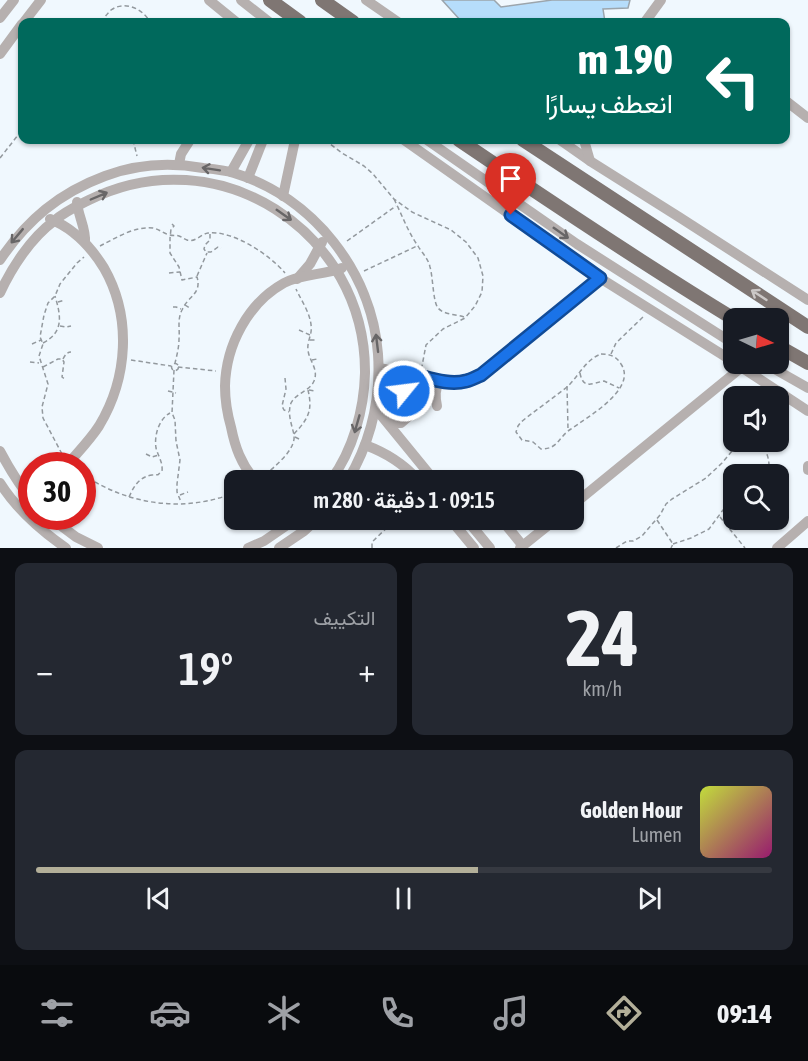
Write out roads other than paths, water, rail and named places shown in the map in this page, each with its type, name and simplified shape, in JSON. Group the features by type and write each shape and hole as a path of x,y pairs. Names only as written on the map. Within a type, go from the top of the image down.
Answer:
{"main road":[{"path":"270,0 295,18"},
{"path":"322,0 347,18"},
{"path":"465,144 580,222 723,312"},
{"path":"529,144 808,327"},
{"path":"789,352 808,363"}],"street":[{"path":"0,18 14,0"},
{"path":"27,18 41,0"},
{"path":"209,0 231,18"},
{"path":"241,0 264,18"},
{"path":"366,0 392,18"},
{"path":"648,18 661,0"},
{"path":"0,54 18,30"},
{"path":"790,104 808,118"},
{"path":"179,164 181,154 187,144"},
{"path":"241,144 242,151"},
{"path":"231,172 246,144"},
{"path":"248,178 261,144"},
{"path":"283,196 295,144"},
{"path":"410,144 600,278 723,355"},
{"path":"433,144 577,244 723,337"},
{"path":"565,144 590,162 808,300"},
{"path":"585,144 590,162"},
{"path":"0,260 15,239 41,212 57,200 106,175 140,167 179,164 231,172 283,196 313,219 339,247 353,270 373,320 379,368 376,409 365,446 353,470"},
{"path":"0,293 20,258 54,221 77,206 118,188 161,180 205,182 247,194 267,204 286,216 320,246 337,270 357,315 365,362 364,386 355,432 337,470"},
{"path":"75,189 77,206 88,246"},
{"path":"41,212 61,223 88,246 107,273 121,310 122,359 116,389 99,426 78,452"},
{"path":"297,279 310,264 326,232"},
{"path":"248,470 241,460 235,443 226,404 226,372 237,334 258,305 285,282 337,270 353,270"},
{"path":"379,368 439,381 467,381 481,375 600,278"},
{"path":"584,496 725,374"},
{"path":"752,374 808,411"},
{"path":"783,374 808,388"},
{"path":"437,406 435,397 439,381"},
{"path":"376,409 426,470"},
{"path":"365,446 383,452 410,470"},
{"path":"0,451 18,482"},
{"path":"0,483 8,496 18,506"},
{"path":"8,496 18,489"},
{"path":"777,548 808,521"},
{"path":"42,530 66,548"},
{"path":"67,530 98,548"},
{"path":"248,548 264,541 276,530"},
{"path":"286,530 292,540"},
{"path":"279,548 303,530"},
{"path":"459,530 474,548"},
{"path":"475,530 490,548"},
{"path":"509,530 522,547 543,530"}]}
